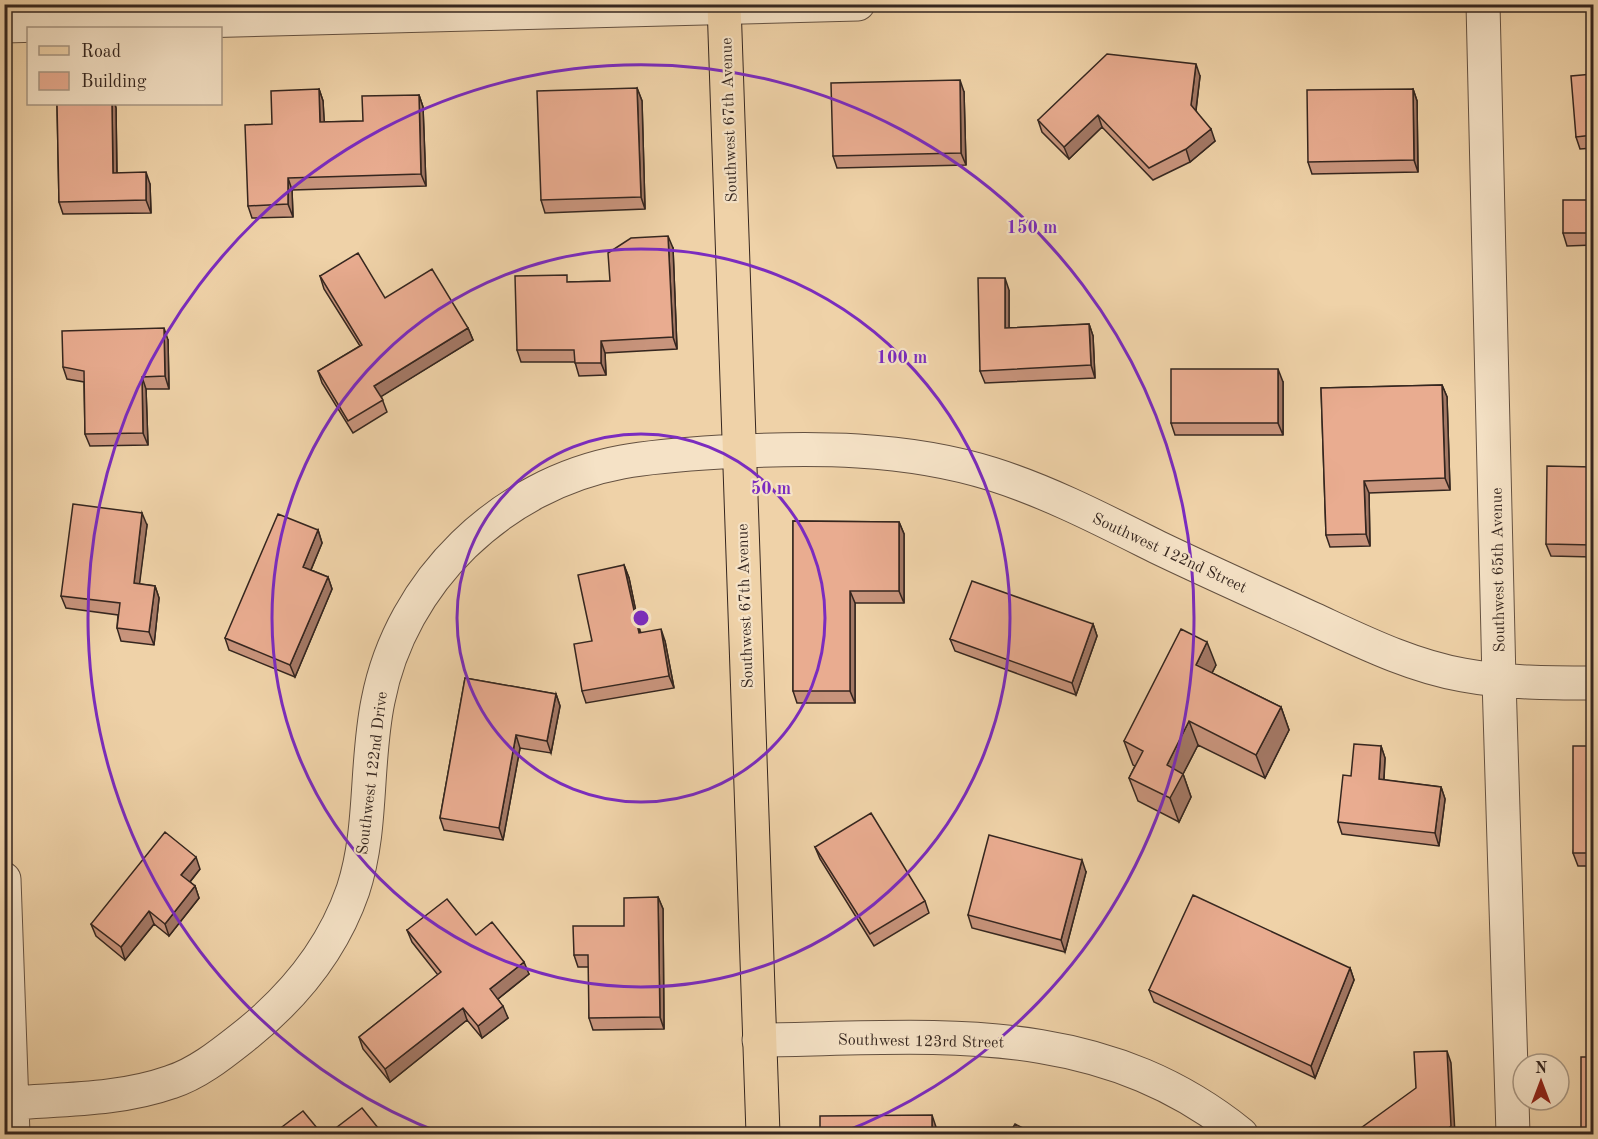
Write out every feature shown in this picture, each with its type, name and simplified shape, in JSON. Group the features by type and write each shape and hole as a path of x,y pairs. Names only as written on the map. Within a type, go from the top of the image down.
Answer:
{"main road":[{"name":"Southwest 67th Avenue","path":"724,6 763,1134"}],"street":[{"path":"4,26 242,13 858,4"},
{"name":"Southwest 65th Avenue","path":"1483,4 1512,1134"},
{"name":"Southwest 122nd Street","path":"738,452 822,450 903,455 937,460 994,475 1068,504 1286,607 1385,650 1437,669 1465,676 1499,680 1593,683"},
{"name":"Southwest 122nd Drive","path":"12,1119 177,1081 205,1065 258,1024 288,997 309,971 330,942 354,888 366,831 378,699 395,644 407,618 440,568 480,531 533,494 594,469 656,457 738,452"},
{"path":"4,879 12,1119"},
{"name":"Southwest 123rd Street","path":"759,1040 960,1038 1007,1040 1045,1046 1090,1057 1135,1072 1174,1090 1241,1134"}],"building":[{"path":"1107,54 1196,64 1191,105 1211,129 1186,149 1149,168 1098,115 1064,147 1038,120"},
{"path":"1593,74 1593,135 1576,137 1571,76"},
{"path":"960,80 961,153 833,156 831,83"},
{"path":"637,88 641,197 541,200 537,91"},
{"path":"319,89 320,122 363,121 362,96 419,95 421,174 288,178 288,204 248,206 245,125 272,124 271,91"},
{"path":"1413,89 1414,160 1308,162 1307,90"},
{"path":"57,105 112,105 113,173 146,172 146,200 59,202"},
{"path":"1563,200 1593,200 1593,233 1563,233"},
{"path":"668,236 673,337 601,341 601,363 575,363 574,350 517,350 515,276 567,275 567,282 610,281 608,253 631,238"},
{"path":"358,253 385,298 432,269 468,328 374,386 383,400 348,421 318,371 362,345 320,276"},
{"path":"978,278 1005,278 1005,328 1089,324 1091,365 980,371"},
{"path":"164,328 165,376 142,377 143,433 85,434 84,371 63,367 62,331"},
{"path":"1171,369 1278,369 1278,423 1171,423"},
{"path":"1442,385 1445,478 1364,481 1366,534 1326,535 1321,388"},
{"path":"1547,466 1593,467 1593,545 1546,544"},
{"path":"73,504 142,513 134,583 155,586 149,632 117,628 120,603 61,596"},
{"path":"278,514 318,530 303,567 328,577 290,665 225,638"},
{"path":"793,521 899,522 899,591 850,591 850,691 793,691"},
{"path":"624,565 639,633 661,629 669,676 582,691 574,644 592,641 578,575"},
{"path":"972,581 1093,624 1072,683 950,639"},
{"path":"1181,629 1207,642 1196,665 1281,707 1256,755 1189,721 1167,765 1183,774 1170,798 1129,778 1143,751 1124,741"},
{"path":"465,678 556,694 547,741 516,735 499,828 440,818"},
{"path":"1354,744 1381,746 1379,779 1441,787 1435,833 1338,822 1343,775 1351,776"},
{"path":"1573,746 1593,746 1593,853 1573,853"},
{"path":"871,813 925,901 870,934 815,847"},
{"path":"165,832 196,857 181,875 195,886 165,924 149,911 121,947 91,924"},
{"path":"989,835 1082,860 1061,940 968,915"},
{"path":"1193,895 1350,968 1311,1066 1149,990"},
{"path":"658,897 660,1017 589,1018 588,955 574,955 573,926 624,926 624,898"},
{"path":"447,899 476,935 492,922 524,962 490,989 503,1006 478,1026 463,1008 385,1069 359,1037 441,972 407,930"},
{"path":"1447,1051 1451,1126 1440,1134 1354,1133 1416,1088 1414,1052"},
{"path":"1581,1057 1593,1057 1593,1134 1581,1134"},
{"path":"362,1108 383,1134 328,1134"},
{"path":"303,1111 322,1134 274,1133"},
{"path":"932,1115 932,1134 820,1134 820,1116"},
{"path":"1015,1124 1035,1134 1009,1134"}]}
